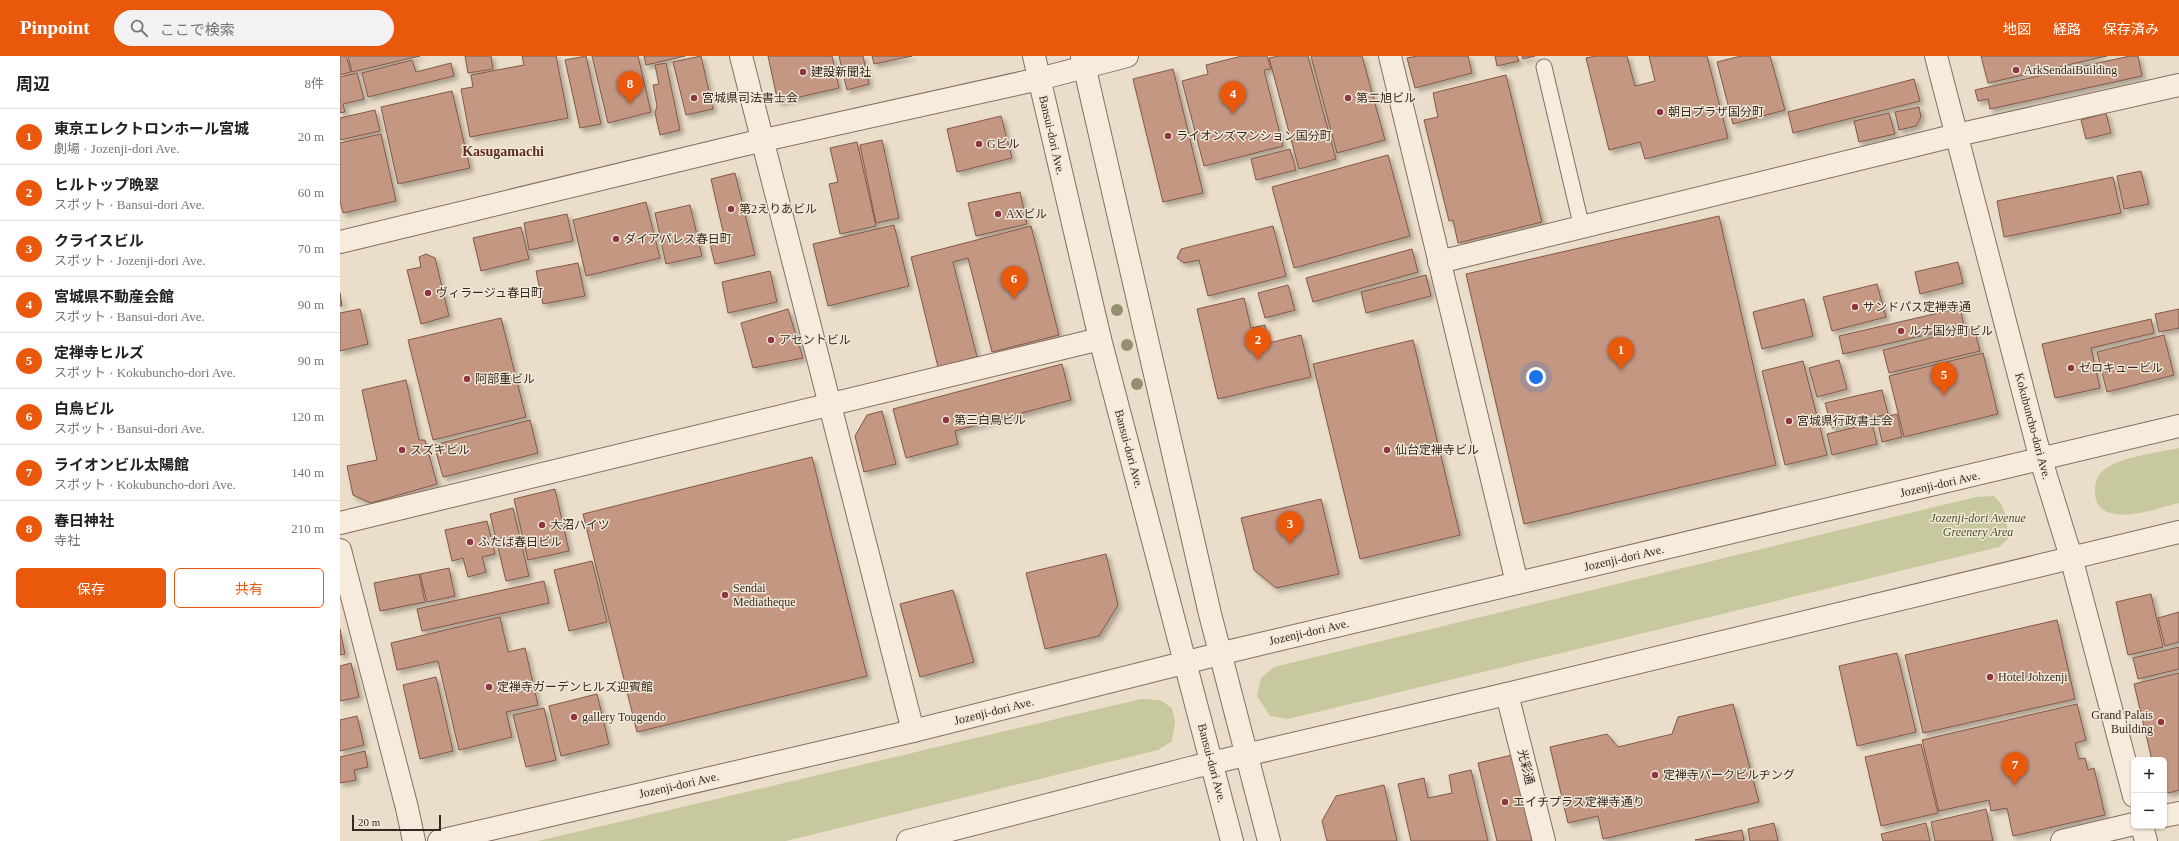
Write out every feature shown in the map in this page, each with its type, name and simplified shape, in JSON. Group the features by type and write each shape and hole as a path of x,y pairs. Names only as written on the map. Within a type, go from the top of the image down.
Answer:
{"street":[{"path":"741,56 832,405 913,731"},
{"name":"Bansui-dori Ave.","path":"1034,56 1100,339 1232,841"},
{"path":"340,242 762,141 1039,79 1084,62 1127,56"},
{"path":"1390,56 1517,583"},
{"name":"Kokubuncho-dori Ave.","path":"1936,56 2041,460 2072,557 2133,793"},
{"path":"1084,62 1220,654 1269,841"},
{"path":"1439,262 1957,135 2179,85"},
{"path":"340,523 1100,339"},
{"name":"Jozenji-dori Ave.","path":"439,841 913,731 1186,662 2179,426"},
{"path":"908,841 1212,763 1507,694 2179,532"},
{"path":"340,550 414,841"},
{"name":"光彩通","path":"1507,694 1544,841"},
{"path":"2167,815 2179,813"},
{"path":"2062,841 2131,825"},
{"path":"2143,829 2146,841"}],"lane":[{"path":"1544,67 1582,228"}],"green space":[{"path":"2179,448 2179,503 2142,512 2115,514 2104,510 2097,502 2095,489 2096,482 2100,473 2105,469 2123,460"},
{"name":"Jozenji-dori Avenue Greenery Area","path":"1994,496 2002,505 2006,516 2008,539 1999,547 1288,719 1270,716 1257,696 1261,678 1274,667 1976,497"},
{"path":"1141,699 1160,700 1172,708 1175,722 1172,741 1158,750 786,841 538,841"}],"building":[{"path":"340,56 346,56 351,72 340,75"},
{"path":"348,56 420,56 352,72"},
{"path":"465,56 491,56 493,69 468,73"},
{"path":"522,56 556,56 568,118 470,137 461,89 473,87 471,75 524,65"},
{"path":"586,56 601,124 580,128 565,60"},
{"path":"592,56 638,56 651,112 608,123"},
{"path":"644,56 685,56 646,65"},
{"path":"701,56 713,109 686,115 673,62"},
{"name":"建設新聞社","path":"768,56 832,56 839,88 778,102"},
{"path":"839,56 863,56 869,84 847,90"},
{"path":"872,56 912,56 874,64"},
{"path":"1242,56 1267,56 1271,69 1264,70 1283,146 1204,166 1182,81 1208,74 1206,65"},
{"path":"1279,56 1308,56 1336,159 1299,169 1269,58"},
{"name":"第二旭ビル","path":"1311,56 1362,56 1385,140 1337,153"},
{"path":"1417,56 1468,56 1472,73 1415,88 1407,58"},
{"path":"1495,56 1517,56 1519,61 1497,66"},
{"path":"1522,56 1535,56 1523,59"},
{"name":"朝日プラザ国分町","path":"1596,56 1627,56 1635,86 1655,81 1649,56 1707,56 1728,138 1645,159 1640,142 1609,150 1586,58"},
{"path":"1741,56 1770,56 1785,110 1733,124 1717,62"},
{"name":"ArkSendaiBuilding","path":"1981,56 2107,56 1988,83"},
{"path":"2130,56 2138,56 2142,76 1990,109 1988,99 1978,101 1975,90"},
{"path":"412,60 416,72 451,63 454,76 368,97 362,73"},
{"path":"666,63 680,130 660,135 655,113 657,106 653,85 659,84 655,65"},
{"name":"ライオンズマンション国分町","path":"1173,69 1203,193 1163,202 1133,79"},
{"path":"357,73 364,99 343,104 345,112 340,113 340,77"},
{"path":"1506,75 1542,222 1458,243 1453,220 1449,221 1424,120 1438,117 1433,93"},
{"path":"1914,79 1920,101 1793,133 1788,112"},
{"path":"452,91 470,168 398,184 381,107"},
{"path":"1919,107 1921,117 1916,126 1899,130 1895,112"},
{"path":"375,110 380,131 340,140 340,118"},
{"path":"1889,113 1895,134 1859,142 1854,121"},
{"path":"2106,113 2111,133 2086,139 2081,120"},
{"name":"Gビル","path":"1001,116 1012,158 957,172 947,129"},
{"path":"381,134 396,201 343,213 340,201 340,143"},
{"path":"882,140 899,218 876,223 860,145"},
{"path":"857,142 876,226 840,234 829,184 838,182 830,148"},
{"path":"1290,149 1296,170 1256,180 1251,159"},
{"path":"1388,155 1410,236 1294,268 1272,187"},
{"path":"2141,171 2149,204 2124,209 2117,176"},
{"name":"第2えりあビル","path":"735,173 755,255 715,264 710,244 725,240 711,179"},
{"path":"2113,177 2121,213 2004,237 1997,201"},
{"name":"AXビル","path":"1020,192 1027,224 976,236 968,203"},
{"name":"ダイアパレス春日町","path":"646,202 660,258 586,276 573,220"},
{"path":"690,205 702,256 666,264 655,213"},
{"path":"567,214 573,241 529,250 524,223"},
{"path":"1719,216 1776,465 1524,524 1466,274"},
{"path":"894,225 909,286 828,306 813,244"},
{"path":"1031,226 1059,335 992,352 968,258 953,262 977,357 938,367 911,257"},
{"path":"1273,226 1286,276 1208,296 1199,260 1184,263 1177,258 1181,249"},
{"path":"521,227 529,259 481,271 473,238"},
{"path":"1412,249 1418,272 1313,302 1306,278"},
{"name":"ヴィラージュ春日町","path":"426,254 435,258 449,316 421,324 407,270 421,267 419,257"},
{"path":"1958,262 1963,283 1920,294 1915,272"},
{"path":"578,263 585,296 543,304 536,271"},
{"path":"770,271 777,302 728,313 722,282"},
{"path":"1426,275 1431,296 1366,313 1361,292"},
{"name":"サンドパス定禅寺通","path":"1877,284 1886,317 1832,331 1823,297"},
{"path":"1288,285 1295,310 1265,318 1258,293"},
{"path":"340,293 342,306 340,306"},
{"path":"1244,298 1251,328 1265,325 1269,343 1301,335 1311,377 1218,399 1197,309"},
{"path":"1804,299 1813,336 1762,349 1753,312"},
{"name":"ルナ国分町ビル","path":"1960,308 1964,326 1843,354 1839,336"},
{"path":"360,309 368,344 340,351 340,313"},
{"name":"アセントビル","path":"788,309 803,358 753,368 741,323"},
{"path":"2179,309 2179,328 2159,332 2155,314"},
{"name":"阿部重ビル","path":"501,318 526,417 433,440 408,340"},
{"name":"ゼロキュービル","path":"2151,319 2154,333 2091,348 2100,388 2055,398 2042,344"},
{"path":"1974,327 1980,351 1889,373 1883,350"},
{"path":"2164,335 2174,375 2107,392 2097,352"},
{"name":"仙台定禅寺ビル","path":"1413,340 1460,535 1360,559 1313,364"},
{"path":"1983,353 1998,414 1904,437 1889,376"},
{"path":"1839,360 1847,389 1817,397 1809,368"},
{"path":"1803,361 1827,455 1785,465 1762,371"},
{"name":"第三白鳥ビル","path":"1062,364 1071,400 955,431 958,444 906,458 893,409"},
{"name":"スズキビル","path":"406,380 419,440 425,440 437,484 371,503 353,495 347,466 377,460 362,390"},
{"path":"1882,390 1888,414 1832,428 1825,403"},
{"path":"882,411 896,464 864,472 855,436 867,415"},
{"path":"1897,414 1902,437 1882,442 1877,419"},
{"path":"530,420 538,453 443,477 434,445"},
{"path":"1872,423 1877,444 1832,455 1827,434"},
{"name":"Sendai Mediatheque","path":"812,457 867,676 637,732 583,514"},
{"name":"大沼ハイツ","path":"555,489 569,551 528,560 514,499"},
{"path":"1321,499 1339,574 1276,588 1254,570 1241,518"},
{"path":"513,508 529,576 506,581 490,514"},
{"name":"ふたば春日ビル","path":"487,521 495,554 482,557 486,572 468,577 463,558 452,561 445,530"},
{"path":"1106,554 1118,605 1099,636 1045,649 1026,573"},
{"path":"592,561 607,622 569,631 554,570"},
{"path":"449,568 455,596 427,602 420,574"},
{"path":"419,574 425,602 380,611 374,583"},
{"path":"544,581 549,603 422,631 417,609"},
{"path":"953,590 974,662 920,677 900,604"},
{"path":"2151,594 2163,647 2128,655 2116,602"},
{"path":"2179,612 2179,642 2165,646 2158,618"},
{"name":"定禅寺ガーデンヒルズ迎賓館","path":"500,617 508,652 525,648 538,705 506,712 512,737 459,750 438,661 397,670 391,643"},
{"name":"Hotel Johzenji","path":"2057,620 2075,699 1923,733 1905,655"},
{"path":"340,629 345,654 340,655"},
{"path":"2179,647 2179,669 2138,679 2133,658"},
{"path":"1897,653 1916,732 1857,746 1839,666"},
{"path":"351,663 359,697 340,701 340,666"},
{"name":"Grand Palais Building","path":"2179,673 2179,790 2169,793 2167,792 2167,757 2151,757 2134,684"},
{"path":"436,677 453,751 420,759 403,685"},
{"path":"597,694 609,744 561,756 549,706"},
{"name":"定禅寺パークビルヂング","path":"1733,704 1759,802 1603,839 1598,816 1568,823 1550,747 1607,734 1618,747 1672,734 1678,717"},
{"path":"2077,704 2086,740 2075,743 2079,759 2085,758 2088,770 2094,768 2105,815 2013,836 2007,808 1991,811 1989,800 1939,811 1922,740"},
{"path":"544,708 556,760 526,767 513,715"},
{"path":"357,716 364,745 340,751 340,720"},
{"path":"1921,744 1938,813 1881,826 1865,757"},
{"path":"365,751 368,767 354,770 356,780 340,783 340,757"},
{"name":"エイチプラス定禅寺通り","path":"1512,755 1532,841 1497,841 1478,763"},
{"path":"1471,770 1488,841 1411,841 1398,784 1424,778 1428,798 1452,793 1449,775"},
{"path":"1384,785 1397,841 1327,841 1322,821 1336,796"},
{"path":"1986,809 1993,841 1935,841 1931,822"},
{"path":"1774,823 1778,841 1750,841 1748,829"},
{"path":"1926,823 1930,841 1883,841 1881,834"},
{"path":"1742,830 1744,841 1695,840"}],"place":[{"name":"ArkSendaiBuilding","path":"2016,70"},
{"name":"建設新聞社","path":"803,72"},
{"name":"宮城県司法書士会","path":"694,98"},
{"name":"第二旭ビル","path":"1348,98"},
{"name":"春日神社","path":"630,104"},
{"name":"朝日プラザ国分町","path":"1660,112"},
{"name":"宮城県不動産会館","path":"1233,114"},
{"name":"ライオンズマンション国分町","path":"1168,136"},
{"name":"Gビル","path":"979,144"},
{"name":"第2えりあビル","path":"731,209"},
{"name":"AXビル","path":"998,214"},
{"name":"ダイアパレス春日町","path":"616,239"},
{"name":"ヴィラージュ春日町","path":"428,293"},
{"name":"白鳥ビル","path":"1014,299"},
{"name":"サンドパス定禅寺通","path":"1855,307"},
{"name":"ルナ国分町ビル","path":"1901,331"},
{"name":"アセントビル","path":"771,340"},
{"name":"ヒルトップ晩翠","path":"1258,360"},
{"name":"ゼロキュービル","path":"2071,368"},
{"name":"東京エレクトロンホール宮城","path":"1621,370"},
{"name":"阿部重ビル","path":"467,379"},
{"name":"定禅寺ヒルズ","path":"1944,395"},
{"name":"第三白鳥ビル","path":"946,420"},
{"name":"宮城県行政書士会","path":"1789,421"},
{"name":"スズキビル","path":"402,450"},
{"name":"仙台定禅寺ビル","path":"1387,450"},
{"name":"大沼ハイツ","path":"542,525"},
{"name":"ふたば春日ビル","path":"470,542"},
{"name":"クライスビル","path":"1290,544"},
{"name":"Sendai Mediatheque","path":"725,595"},
{"name":"Hotel Johzenji","path":"1990,677"},
{"name":"定禅寺ガーデンヒルズ迎賓館","path":"489,687"},
{"name":"gallery Tougendo","path":"574,717"},
{"name":"Grand Palais Building","path":"2161,722"},
{"name":"定禅寺パークビルヂング","path":"1655,775"},
{"name":"ライオンビル太陽館","path":"2015,785"},
{"name":"エイチプラス定禅寺通り","path":"1505,802"}],"district":[{"name":"Kasugamachi","path":"503,151"}]}
